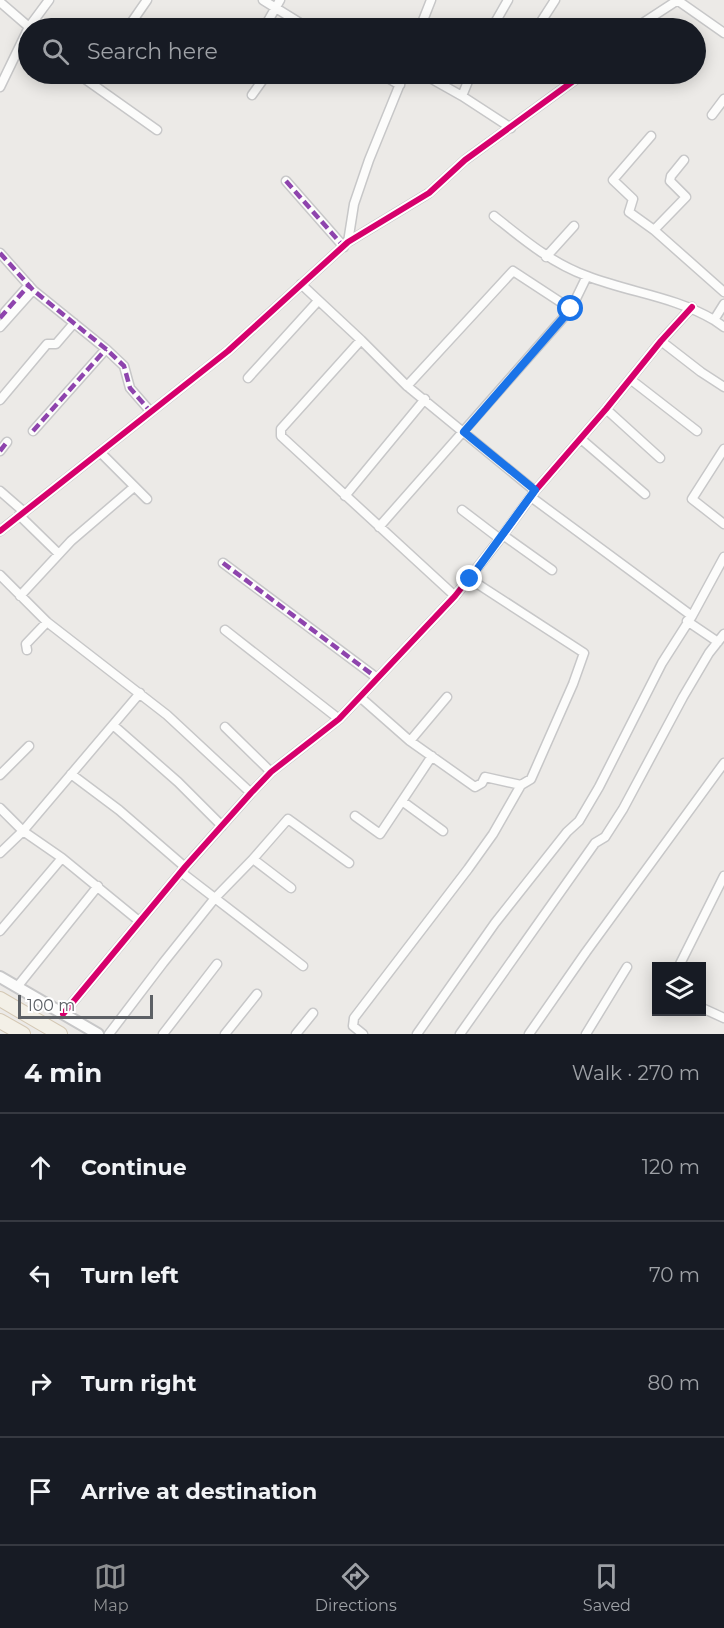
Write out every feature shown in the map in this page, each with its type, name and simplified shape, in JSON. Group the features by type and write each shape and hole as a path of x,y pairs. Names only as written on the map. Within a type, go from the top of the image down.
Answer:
{"main road":[{"path":"0,999 60,1034"},
{"path":"0,1021 23,1034"}],"street":[{"path":"37,18 49,0"},
{"path":"135,18 147,0"},
{"path":"263,0 278,4 294,18"},
{"path":"424,18 431,0"},
{"path":"498,18 508,0"},
{"path":"543,18 555,0"},
{"path":"650,18 677,0 703,18"},
{"path":"0,2 18,23"},
{"path":"270,18 278,4"},
{"path":"706,20 724,33"},
{"path":"0,87 18,51"},
{"path":"92,84 158,130"},
{"path":"252,95 260,84"},
{"path":"441,84 511,128"},
{"path":"462,96 467,84"},
{"path":"0,531 228,351 346,244 429,193 465,160 570,84"},
{"path":"346,244 354,204 369,160 400,85"},
{"path":"712,114 724,99"},
{"path":"651,136 613,180 633,199 629,212 654,230 724,292"},
{"path":"654,230 686,197 670,182 684,160"},
{"path":"286,181 346,244"},
{"path":"494,216 546,257 587,276 692,308 724,327"},
{"path":"546,257 574,226"},
{"path":"0,253 31,287 124,366 130,388 150,411"},
{"path":"407,386 513,271 571,309"},
{"path":"379,527 571,309 587,276"},
{"path":"301,284 407,386 464,432 533,494 718,642"},
{"path":"0,318 31,287"},
{"path":"0,327 31,287"},
{"path":"248,378 318,301"},
{"path":"714,320 724,304"},
{"path":"63,1014 183,869 251,793 271,772 339,719 455,596 533,494 661,341 692,308"},
{"path":"0,400 47,344 56,344 74,323"},
{"path":"361,340 281,429 281,436 455,596"},
{"path":"661,341 700,372 724,387"},
{"path":"33,431 106,349"},
{"path":"630,379 697,431"},
{"path":"345,496 425,399"},
{"path":"606,409 660,458"},
{"path":"581,439 645,494"},
{"path":"0,451 7,442"},
{"path":"724,449 692,499 724,524"},
{"path":"101,453 147,499"},
{"path":"20,596 70,541 134,487"},
{"path":"0,491 58,554"},
{"path":"462,510 552,570"},
{"path":"417,1034 495,923 567,832 579,821 599,788 662,663 724,557"},
{"path":"223,563 377,678"},
{"path":"0,575 47,622 141,693 251,793"},
{"path":"356,1032 353,1026 354,1018 468,869 493,834 521,786 531,780 584,653 470,579"},
{"path":"27,650 26,644 47,622"},
{"path":"225,630 339,719"},
{"path":"460,1034 595,843 605,837 623,809 709,652 724,634"},
{"path":"0,853 23,831 141,693"},
{"path":"360,697 410,741 475,787 482,783 485,777 521,786"},
{"path":"410,741 447,697"},
{"path":"113,725 178,782 222,826"},
{"path":"225,727 271,772"},
{"path":"0,775 29,746"},
{"path":"356,816 380,834 432,756"},
{"path":"529,1034 724,763"},
{"path":"71,774 119,810 215,898 303,966"},
{"path":"402,801 443,831"},
{"path":"0,808 23,831 62,858 139,921"},
{"path":"109,1034 215,898 288,819 349,863"},
{"path":"0,931 62,858"},
{"path":"253,859 291,888"},
{"path":"681,962 724,876"},
{"path":"16,987 98,886"},
{"path":"163,1034 217,964"},
{"path":"586,1034 627,967"},
{"path":"0,977 98,1034"},
{"path":"225,1034 257,994"},
{"path":"706,1010 724,1018"},
{"path":"296,1034 313,1013"}],"marked path":[{"path":"286,181 344,247"},
{"path":"0,253 33,290 124,366 130,388 150,411"},
{"path":"0,318 29,285"},
{"path":"33,431 106,349"},
{"path":"0,451 7,442"},
{"path":"223,563 377,678"}],"cycle path":[{"path":"0,531 228,351 348,242 429,193 465,160 569,84"},
{"path":"63,1014 185,867 251,793 271,772 339,719 455,596 535,491 692,307"}],"route":[{"path":"470,579 535,490 464,432 571,309"}]}
